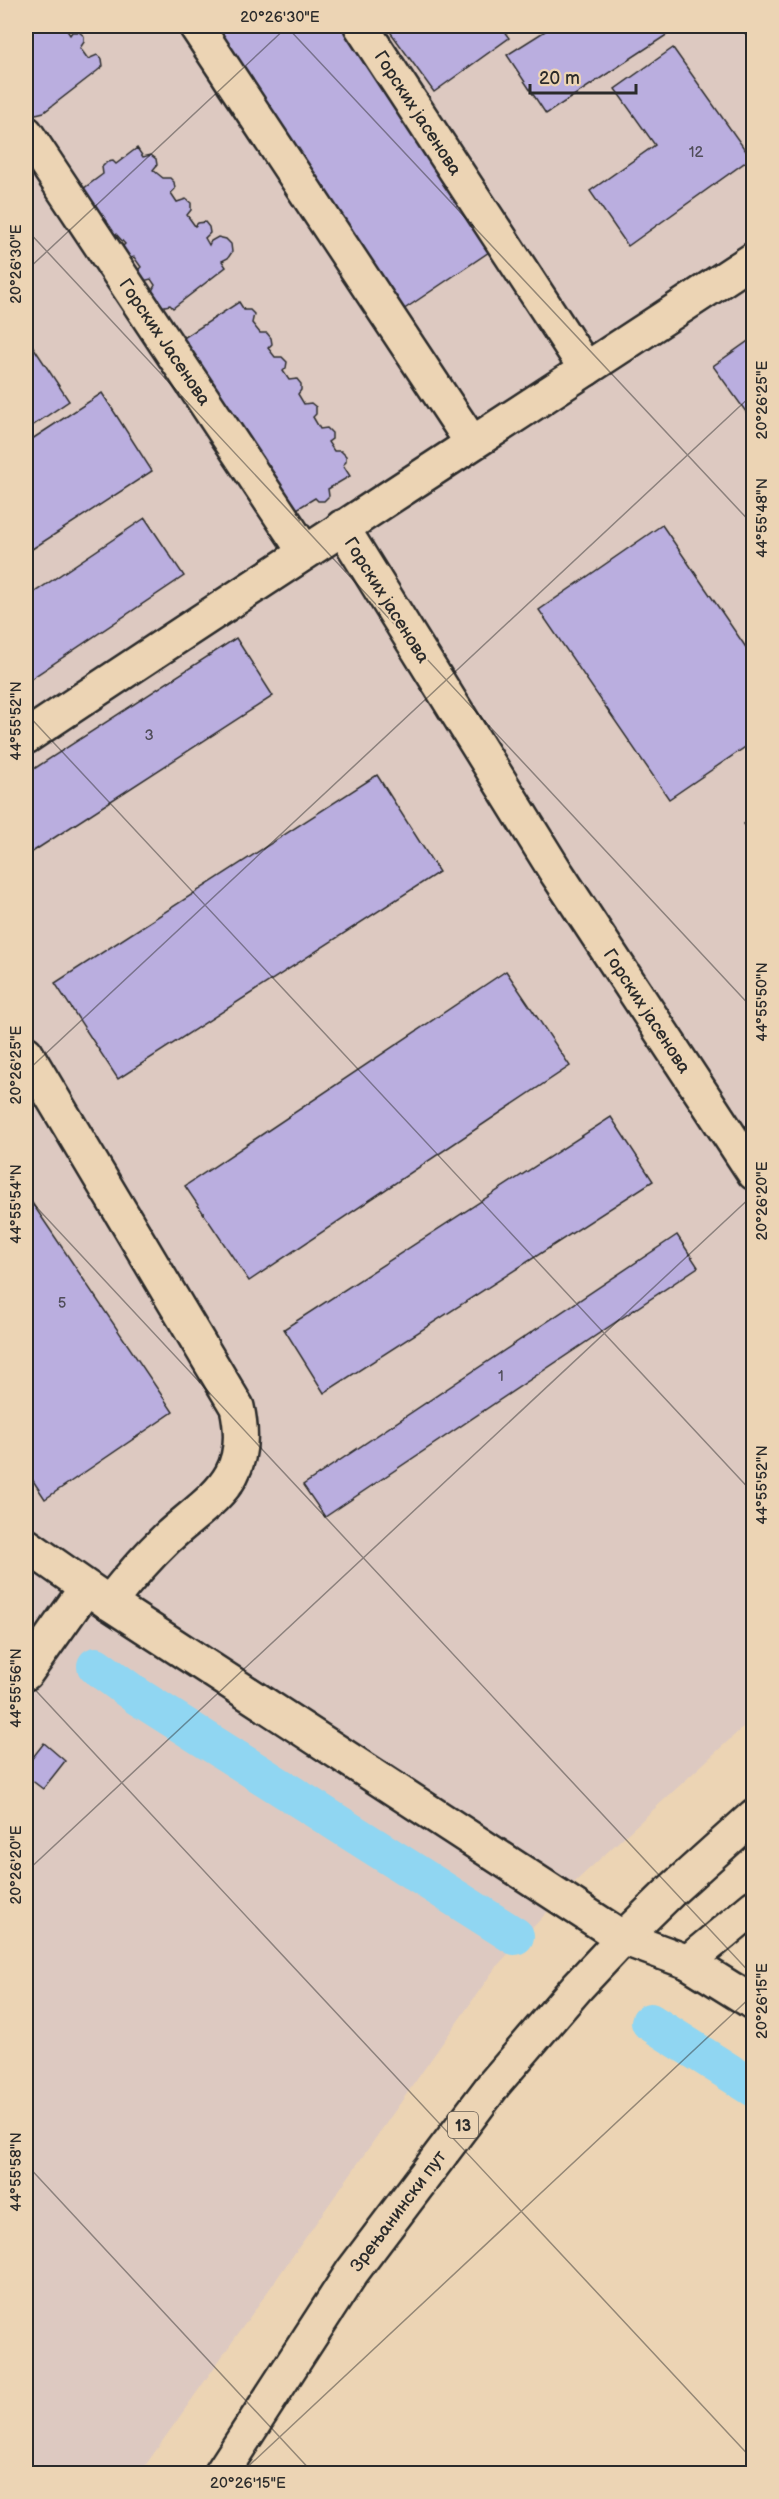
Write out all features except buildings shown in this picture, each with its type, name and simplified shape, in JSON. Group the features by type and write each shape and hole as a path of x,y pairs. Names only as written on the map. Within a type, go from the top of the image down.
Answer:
{"main road":[{"path":"196,26 472,442"},
{"name":"Горских јасенова","path":"361,26 586,369 472,442 404,489 342,526 556,872 744,1138 753,1173"},
{"name":"Горских Јасенова","path":"26,133 304,551"},
{"path":"586,369 753,259"},
{"path":"26,737 342,526"},
{"path":"26,1053 237,1407 242,1439 239,1455 226,1485 215,1498 165,1540 136,1570 97,1595 26,1673"},
{"path":"26,1545 97,1595 623,1938 688,1962 753,2003"},
{"name":"Зрењанински пут","path":"221,2474 352,2272 494,2084 540,2029 623,1938 753,1816"},
{"path":"688,1962 753,1907"}],"shaded area":[{"path":"26,26 753,26 753,1718 577,1880 496,1967 140,2473 26,2474"}],"waterway":[{"path":"96,1666 137,1696 515,1936"},
{"path":"650,2022 754,2088"}]}
